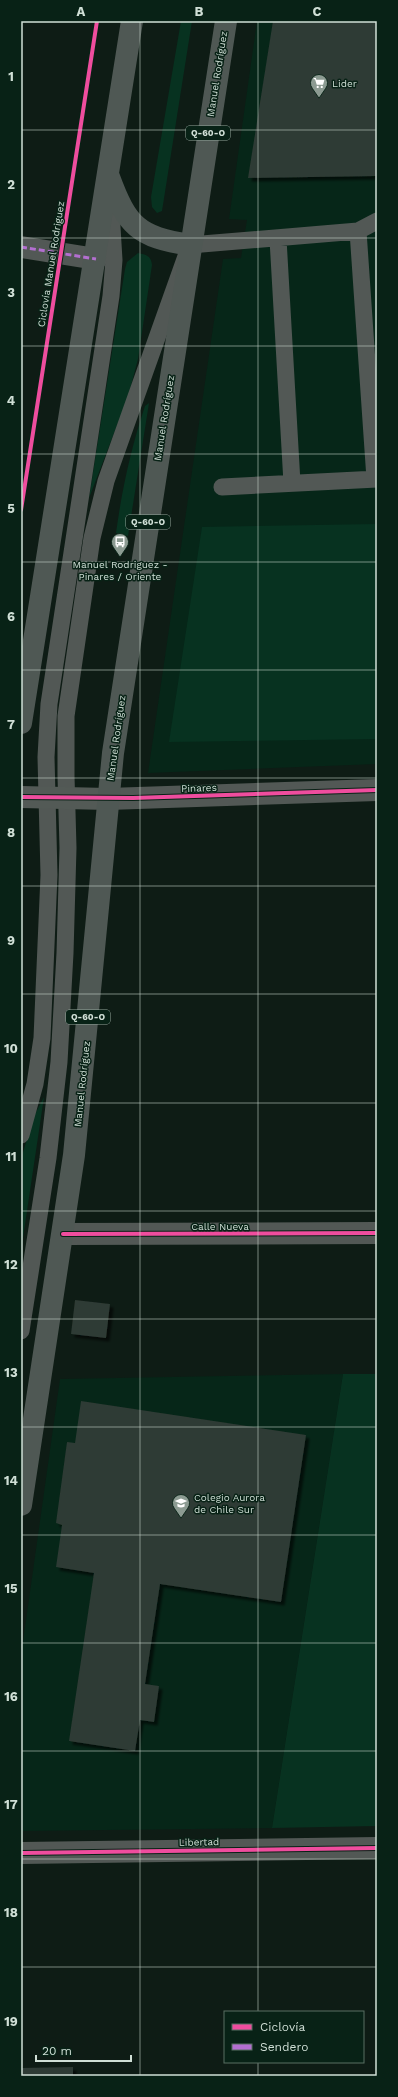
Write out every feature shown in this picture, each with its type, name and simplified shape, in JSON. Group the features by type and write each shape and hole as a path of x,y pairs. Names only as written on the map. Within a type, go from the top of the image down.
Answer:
{"main road":[{"path":"21,723 96,259 132,21"},
{"name":"Manuel Rodríguez","path":"21,1505 63,1234 82,1084 108,799 190,245 226,21"},
{"path":"108,174 119,205 138,228 158,240 190,245"}],"street":[{"path":"21,247 96,259"},
{"name":"Pinares","path":"21,796 108,799 377,790"},
{"name":"Calle Nueva","path":"63,1234 377,1233"},
{"name":"Libertad","path":"21,1853 377,1848"}],"lane":[{"path":"21,1331 48,1158 59,1062 65,953 68,848 57,798 47,740 53,669 111,296 114,260 113,226 108,174"},
{"path":"21,1135 35,1084 42,1038 49,875 57,798 70,680 98,509 118,445 190,245 278,239 358,231 377,221"},
{"path":"222,487 376,479 358,231"},
{"path":"278,239 292,483"}],"shaded area":[{"path":"181,21 192,21 162,211 157,213 152,207 151,197"},
{"path":"257,21 377,21 377,764 148,773 223,259 241,258 247,220 229,219"},
{"path":"138,253 148,256 152,265 138,359 128,397 89,498 125,269 127,262"},
{"path":"149,403 128,536 116,533 118,517 135,437 145,406"},
{"path":"377,524 377,739 169,742 202,527"},
{"path":"44,1097 21,1251 21,1159 34,1116"},
{"name":"Colegio Aurora de Chile Sur","path":"343,1374 272,1828 21,1831 21,1656 60,1379"},
{"path":"343,1374 377,1374 377,1826 272,1828"}],"building":[{"name":"Lider","path":"273,21 377,21 377,176 248,178"},
{"path":"75,1300 110,1304 106,1338 71,1334"},
{"path":"81,1401 306,1435 281,1602 160,1584 145,1684 159,1686 154,1722 140,1720 135,1751 69,1741 94,1573 56,1567 62,1525 56,1523 67,1442 75,1443"},
{"path":"73,2067 73,2076 21,2076 21,2068"}],"marked path":[{"path":"21,247 96,259"}],"cycle path":[{"name":"Ciclovía Manuel Rodriguez","path":"21,510 97,21"},
{"path":"21,797 133,798 377,790"},
{"path":"63,1234 377,1233"},
{"path":"21,1853 377,1848"}],"place":[{"name":"Lider","path":"319,98"},
{"name":"Manuel Rodriguez - Pinares / Oriente","path":"120,557"},
{"name":"Colegio Aurora de Chile Sur","path":"181,1518"}]}
